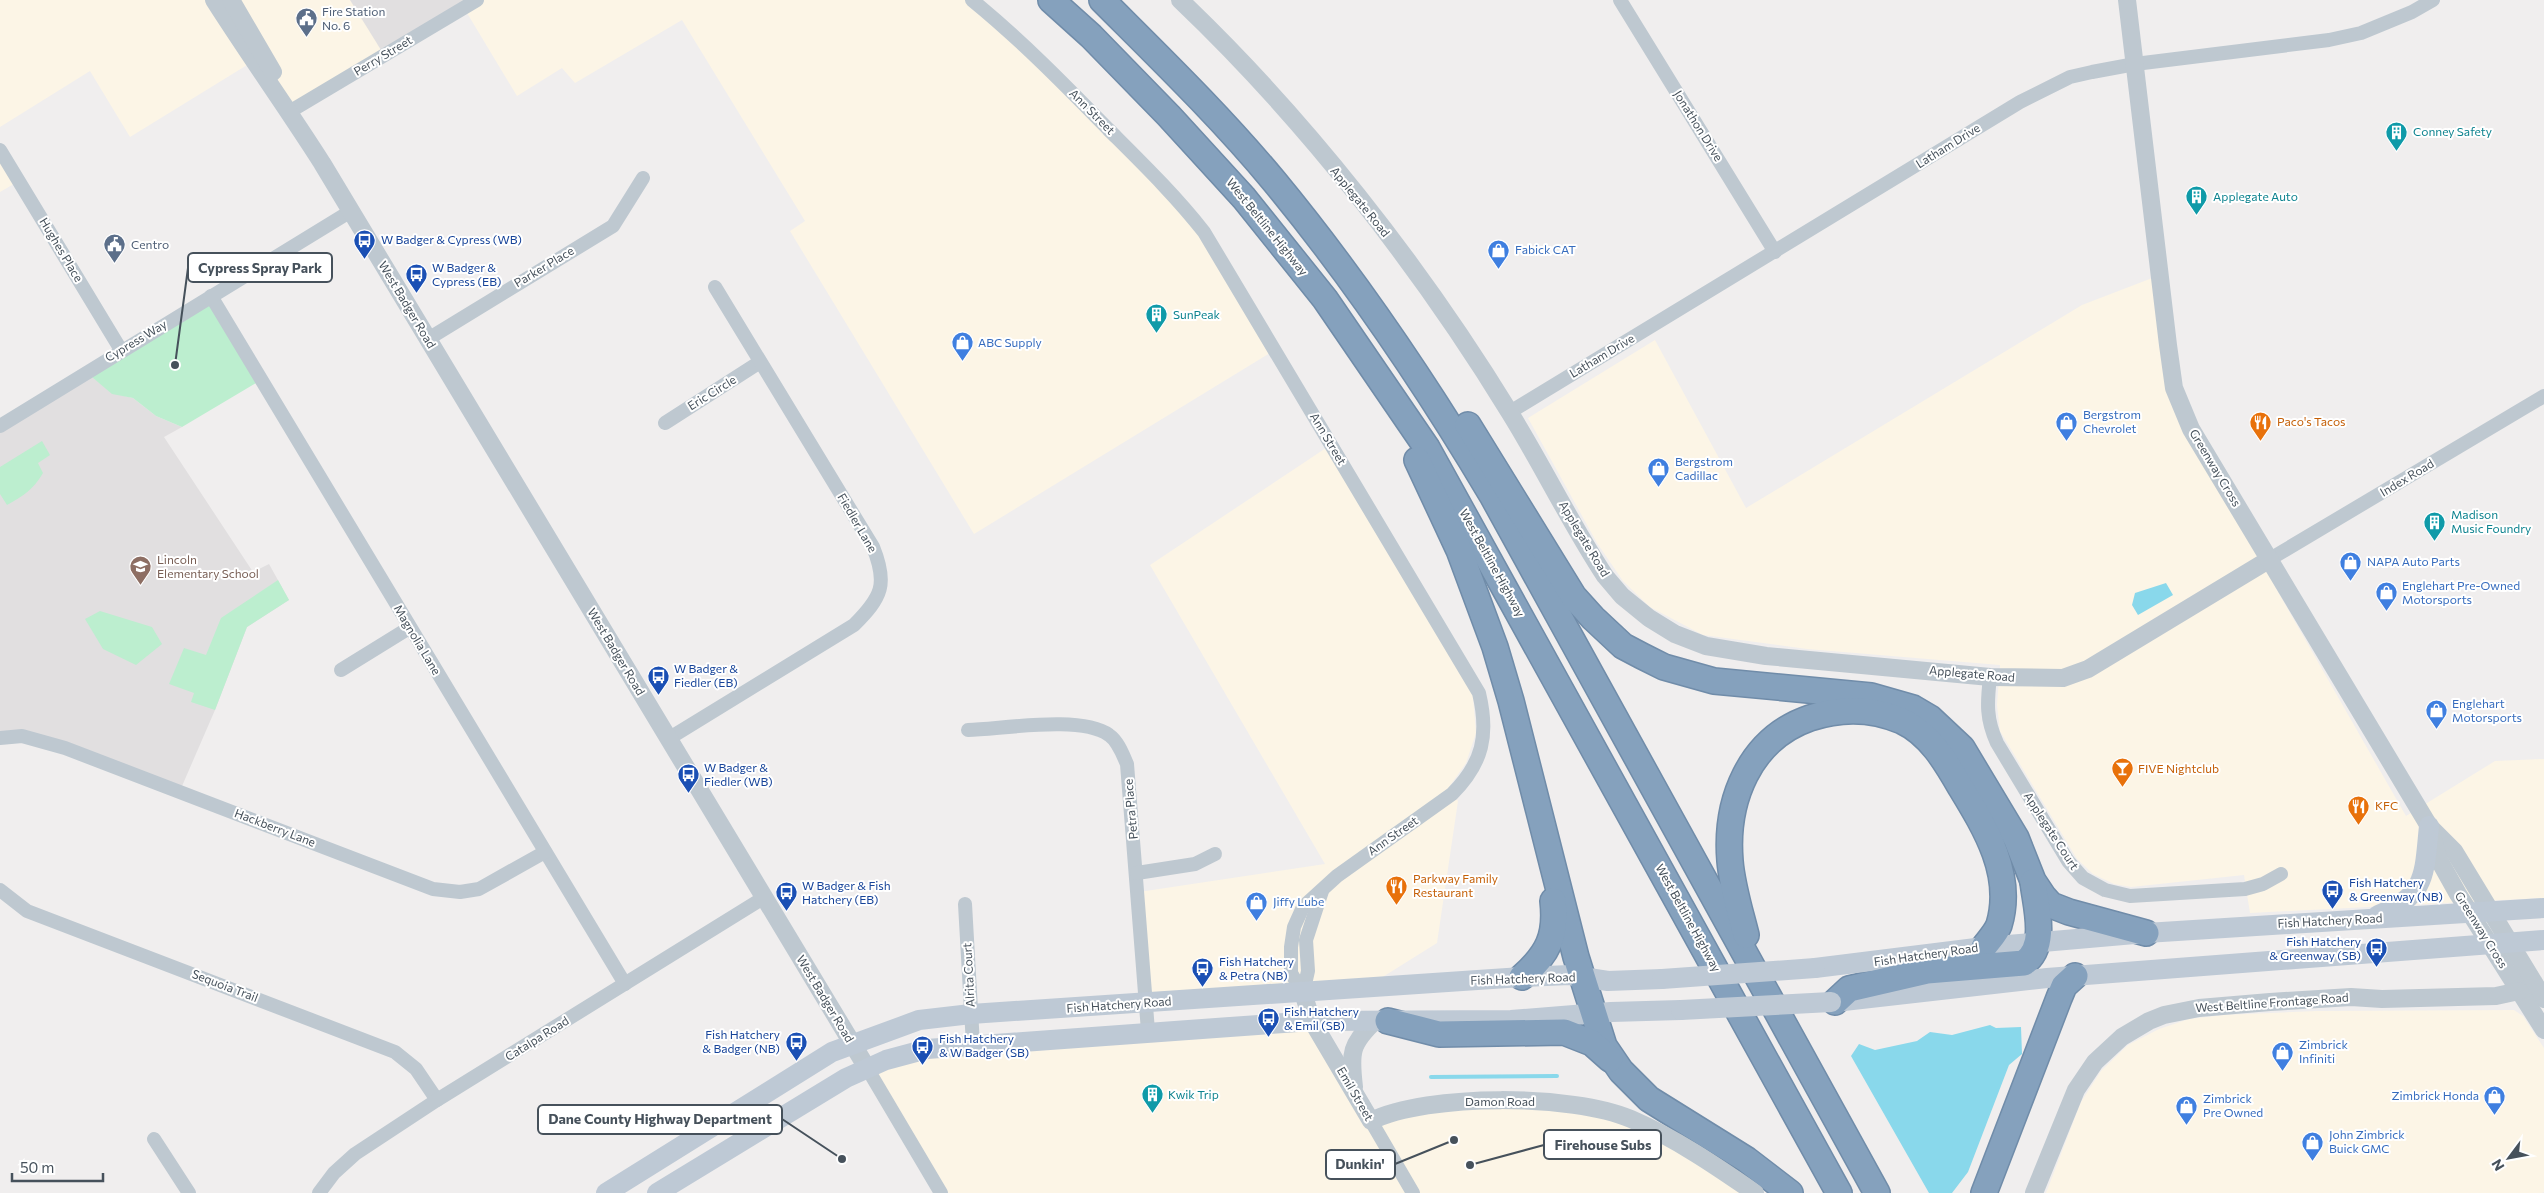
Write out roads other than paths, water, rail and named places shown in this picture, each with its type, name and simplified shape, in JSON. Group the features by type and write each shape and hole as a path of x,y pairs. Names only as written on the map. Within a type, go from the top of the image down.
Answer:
{"highway":[{"name":"West Beltline Highway","path":"1051,0 1098,43 1214,164 1273,232 1326,300 1427,448 1463,509 1839,1193"},
{"path":"1102,0 1231,133 1390,317 1430,368 1487,452 1574,598 1615,640 1664,667 1690,676 1870,696 1891,700 1921,713 1946,731 1962,748 2016,838 2033,881 2051,905 2146,933"},
{"path":"1304,218 1380,323 1457,437 1756,971 1877,1193"},
{"path":"1326,300 1404,436 1459,550 1497,656 1576,957 1604,1046 1621,1071"},
{"path":"1756,971 1738,905 1730,861 1732,812 1737,790 1753,760 1780,734 1797,723 1838,711 1860,710 1880,713 1903,722 1921,734 1931,744 1953,774 1990,836 2001,874 2003,891 1998,927 1984,947"},
{"path":"1522,977 1535,966 1548,948 1555,920 1532,786"},
{"path":"1833,1002 1849,989 1927,971 2024,963 2031,958 2038,942 2033,881"},
{"path":"1984,1193 2064,986 2075,976"},
{"path":"1382,1020 1439,1034 1564,1032 1592,1043 1649,1099 1747,1160 1790,1193"}],"main road":[{"path":"2365,919 2393,908 2418,887 2425,871 2429,826"},
{"name":"Fish Hatchery Road","path":"606,1193 832,1052 919,1020 971,1014 1146,1004 1522,977 1569,975 1608,981 1662,979 1815,968 1984,947 2146,933 2544,908"},
{"path":"656,1193 846,1078 886,1060 927,1049 1148,1031 1312,1021 1510,1020 1833,1002 2075,976 2544,940"}],"street":[{"name":"West Badger Road","path":"214,0 262,76 289,112 351,211 765,897 941,1193"},
{"name":"West Badger Road","path":"231,0 276,78 289,112"},
{"name":"Perry Street","path":"289,112 477,0"},
{"name":"Ann Street","path":"972,0 1002,25 1069,89 1185,208 1204,232 1479,693 1484,712 1484,731 1480,752 1466,779 1452,794 1337,876 1303,907 1291,938 1291,973 1302,993"},
{"name":"Applegate Road","path":"1180,0 1276,100 1367,207 1426,288 1510,412 1605,576 1622,596 1649,618 1675,634 1706,646 1766,656 1990,677 2063,678 2088,669 2270,559"},
{"name":"Jonathon Drive","path":"1620,0 1775,252"},
{"name":"Greenway Cross","path":"2127,0 2174,388 2191,429 2429,826 2454,851 2491,912 2500,944 2519,991 2544,1030"},
{"name":"Latham Drive","path":"1510,412 2020,102 2070,77 2134,64 2329,40 2361,33 2412,12 2433,0"},
{"name":"Hughes Place","path":"0,150 121,350"},
{"name":"Parker Place","path":"428,339 613,226 643,178"},
{"name":"Cypress Way","path":"0,426 121,350 351,211"},
{"name":"Fiedler Lane","path":"668,738 854,625 874,606 880,586 881,566 873,546 715,287"},
{"name":"Magnolia Lane","path":"211,296 624,984"},
{"name":"Eric Circle","path":"664,423 760,362"},
{"name":"Index Road","path":"2270,559 2544,396"},
{"path":"341,670 410,628"},
{"name":"Applegate Court","path":"1990,677 1987,702 1989,725 1997,743 2068,861 2083,878 2105,890 2130,896 2245,889 2262,884 2280,874"},
{"name":"Petra Place","path":"968,730 1067,724 1093,726 1110,736 1127,764 1148,1031"},
{"name":"Hackberry Lane","path":"0,738 22,736 65,748 433,889 460,892 479,889 491,884 545,852"},
{"name":"Greenway Cross","path":"2429,826 2439,860 2470,913 2500,944 2544,999"},
{"path":"1137,873 1195,864 1215,854"},
{"name":"Sequoia Trail","path":"0,890 27,911 395,1052 416,1069 437,1100"},
{"name":"Catalpa Road","path":"319,1193 334,1172 355,1154 437,1100 765,897"},
{"name":"Alrita Court","path":"965,904 973,1045"},
{"name":"West Beltline Frontage Road","path":"2034,1193 2076,1090 2095,1062 2122,1037 2149,1021 2164,1015 2200,1008 2270,1002 2351,996 2382,999 2496,996 2519,991"},
{"name":"Emil Street","path":"1302,993 1312,1021 1413,1193"},
{"path":"1354,1092 1351,1059 1353,1046 1362,1034 1382,1020"},
{"name":"Damon Road","path":"1371,1121 1392,1112 1437,1104 1479,1101 1577,1104 1630,1118 1669,1139 1755,1193"},
{"path":"154,1139 189,1193"}],"water":[{"path":"2166,583 2173,595 2138,615 2132,605 2135,593"},
{"path":"1990,1025 1996,1028 2021,1027 2022,1054 2009,1065 1968,1172 1952,1193 1929,1193 1851,1056 1859,1044 1875,1050 1917,1041 1930,1032 1952,1035"}],"waterway":[{"path":"1431,1077 1557,1076"}],"place":[{"name":"Fire Station No. 6","path":"306,38"},
{"name":"Conney Safety","path":"2397,151"},
{"name":"Applegate Auto","path":"2197,216"},
{"name":"W Badger & Cypress (WB)","path":"365,259"},
{"name":"Centro","path":"115,264"},
{"name":"Fabick CAT","path":"1499,269"},
{"name":"W Badger & Cypress (EB)","path":"416,294"},
{"name":"SunPeak","path":"1157,334"},
{"name":"ABC Supply","path":"962,362"},
{"name":"Cypress Spray Park","path":"175,365"},
{"name":"Bergstrom Chevrolet","path":"2067,441"},
{"name":"Paco's Tacos","path":"2261,441"},
{"name":"Bergstrom Cadillac","path":"1659,488"},
{"name":"Madison Music Foundry","path":"2435,541"},
{"name":"NAPA Auto Parts","path":"2351,581"},
{"name":"Lincoln Elementary School","path":"141,586"},
{"name":"Englehart Pre-Owned Motorsports","path":"2386,612"},
{"name":"W Badger & Fiedler (EB)","path":"658,695"},
{"name":"Englehart Motorsports","path":"2436,730"},
{"name":"FIVE Nightclub","path":"2122,788"},
{"name":"W Badger & Fiedler (WB)","path":"688,794"},
{"name":"KFC","path":"2359,825"},
{"name":"Parkway Family Restaurant","path":"1397,905"},
{"name":"Fish Hatchery & Greenway (NB)","path":"2333,909"},
{"name":"W Badger & Fish Hatchery (EB)","path":"786,912"},
{"name":"Jiffy Lube","path":"1257,921"},
{"name":"Fish Hatchery & Greenway (SB)","path":"2377,968"},
{"name":"Fish Hatchery & Petra (NB)","path":"1203,988"},
{"name":"Fish Hatchery & Emil (SB)","path":"1268,1038"},
{"name":"Fish Hatchery & Badger (NB)","path":"796,1061"},
{"name":"Fish Hatchery & W Badger (SB)","path":"923,1065"},
{"name":"Zimbrick Infiniti","path":"2283,1071"},
{"name":"Kwik Trip","path":"1152,1114"},
{"name":"Zimbrick Honda","path":"2495,1115"},
{"name":"Zimbrick Pre Owned","path":"2187,1125"},
{"name":"Dunkin'","path":"1454,1140"},
{"name":"Dane County Highway Department","path":"842,1159"},
{"name":"John Zimbrick Buick GMC","path":"2313,1161"},
{"name":"Firehouse Subs","path":"1470,1165"}]}
